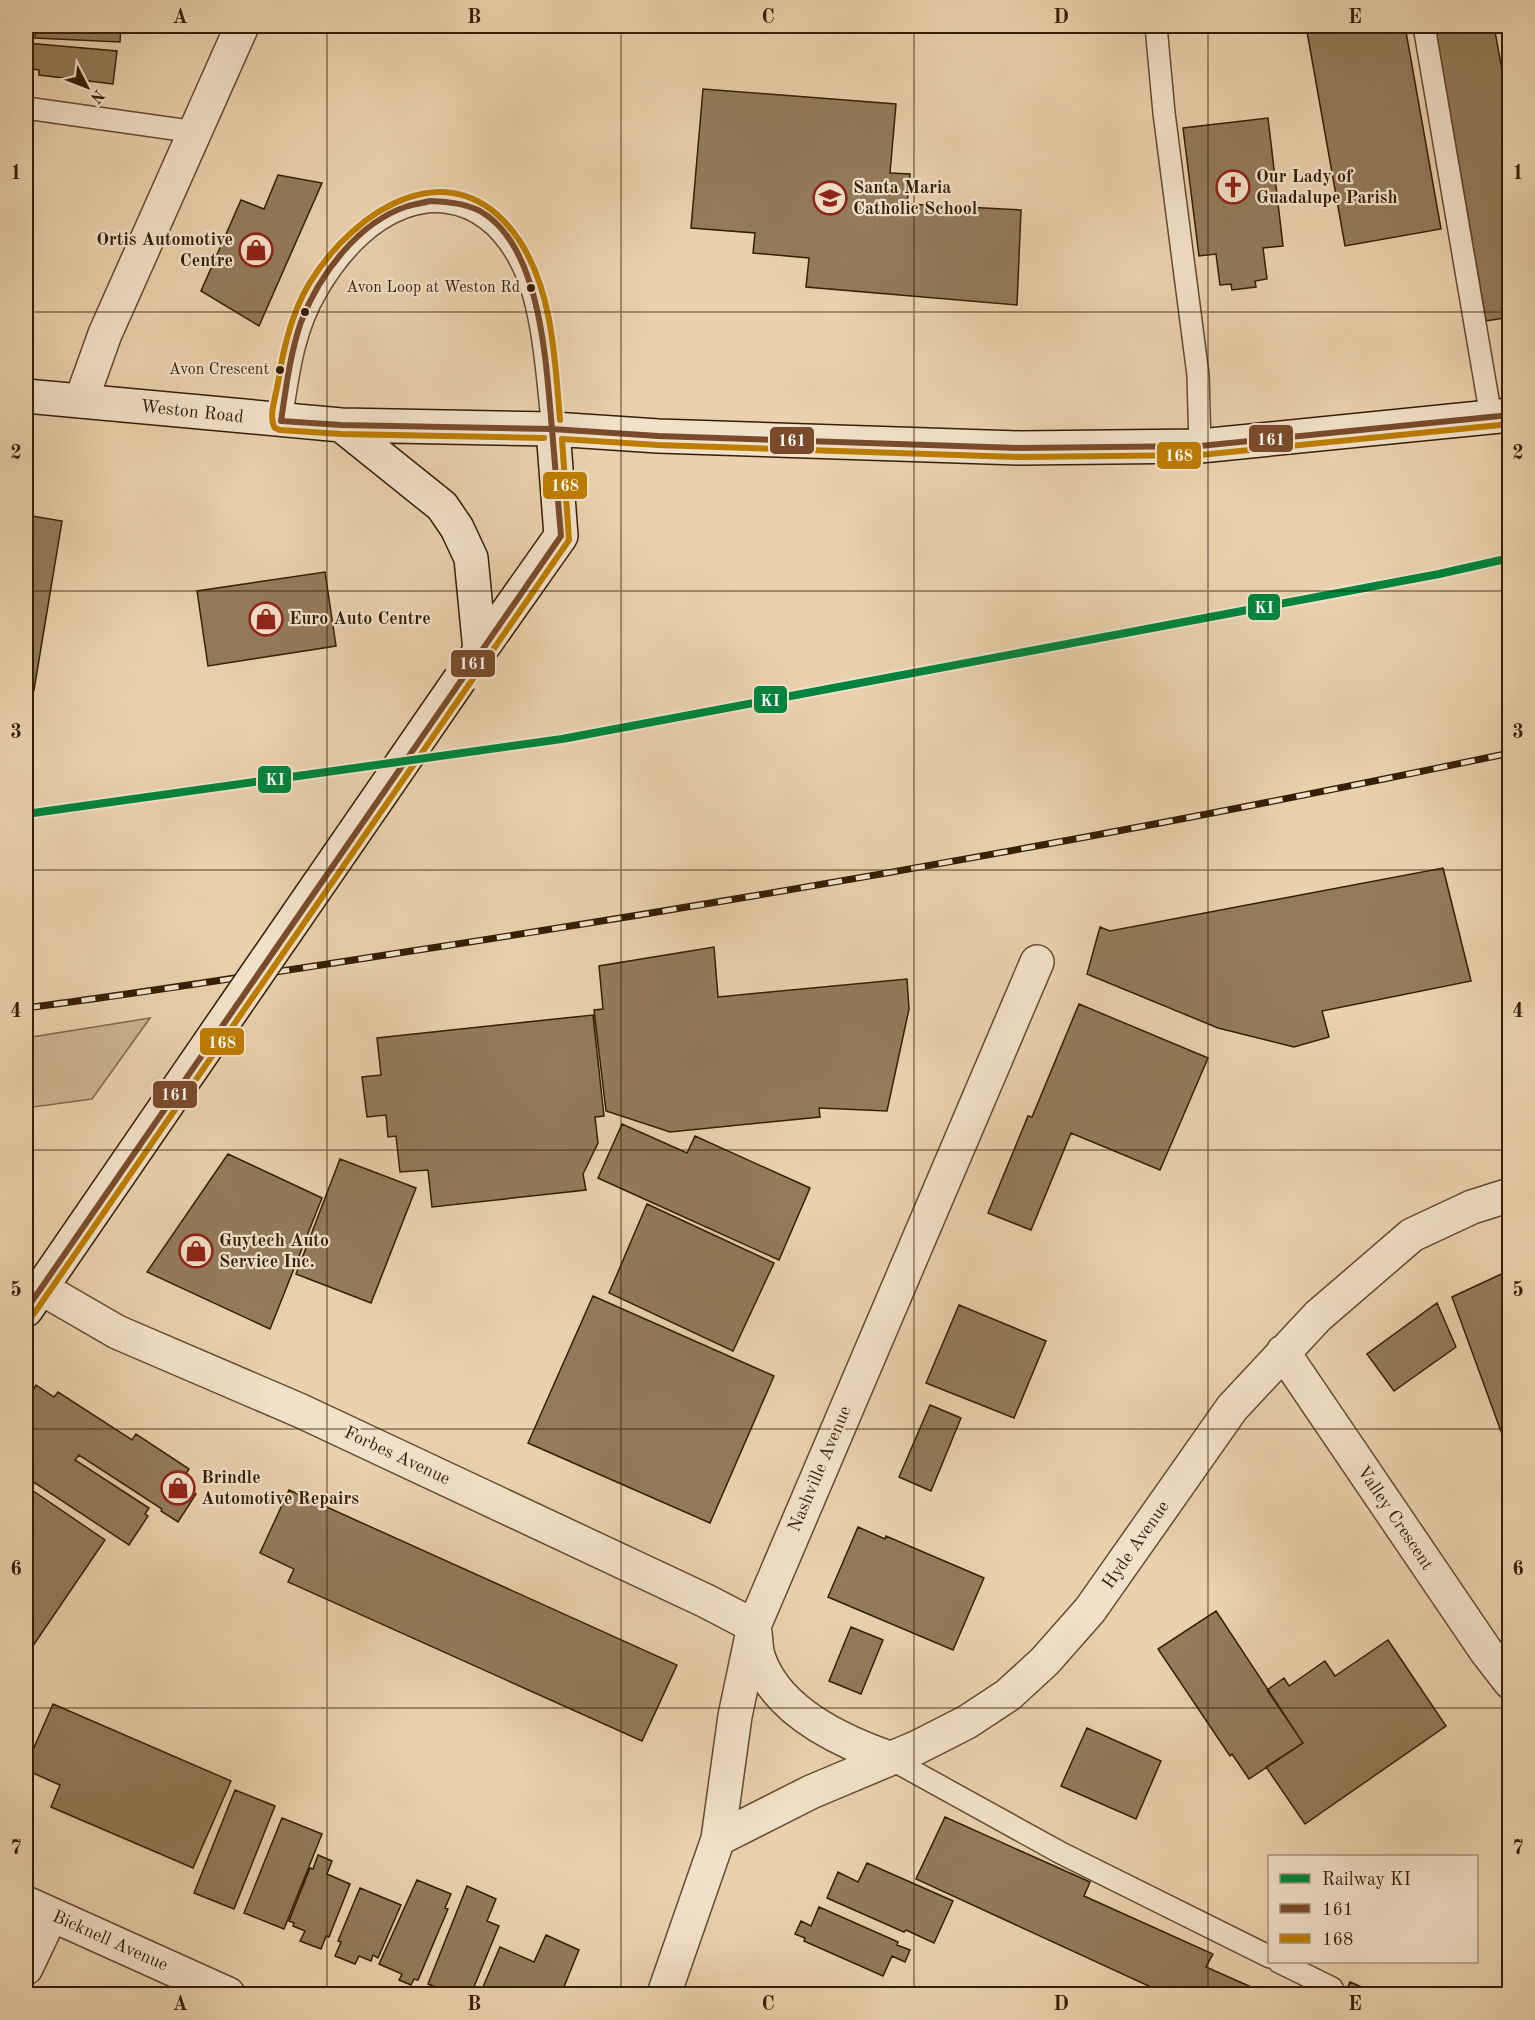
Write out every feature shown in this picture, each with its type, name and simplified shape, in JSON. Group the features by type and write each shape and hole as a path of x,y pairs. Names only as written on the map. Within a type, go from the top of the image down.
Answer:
{"street":[{"path":"81,401 105,334 242,26"},
{"name":"Weston Road","path":"26,396 341,425 553,429 658,436 1021,448 1200,446 1500,416"},
{"path":"341,425 442,506 457,528 471,558 480,651"},
{"path":"33,1299 561,536 553,429"},
{"name":"Nashville Avenue","path":"664,1995 718,1839 735,1716 754,1626 1037,962"},
{"name":"Hyde Avenue","path":"718,1839 811,1792 918,1747 968,1722 1008,1695 1045,1661 1090,1610 1232,1408 1318,1316 1412,1235 1472,1207 1509,1195"},
{"name":"Forbes Avenue","path":"33,1299 117,1332 301,1411 754,1626"},
{"name":"Valley Crescent","path":"1283,1352 1509,1682"},
{"path":"754,1626 758,1655 765,1671 773,1685 793,1705 814,1723 834,1735 889,1758"},
{"path":"26,1968 38,1909"},
{"name":"Bicknell Avenue","path":"38,1909 228,1995"}],"lane":[{"path":"1156,26 1164,113 1198,375 1200,446"},
{"path":"1424,26 1500,416"},
{"path":"26,108 196,132"},
{"path":"281,421 290,354 301,324 322,281 358,236 378,221 401,208 433,201 456,203 478,211 500,229 521,261 535,301 553,429"},
{"path":"889,1758 1061,1853 1268,1956"},
{"path":"1281,1963 1332,1988"}],"shaded area":[{"path":"150,1018 92,1099 26,1108 26,1038"}],"building":[{"path":"35,26 121,26 120,42 35,38"},
{"path":"1306,26 1405,26 1441,229 1345,246"},
{"path":"1435,26 1494,26 1510,114 1510,317 1486,321"},
{"path":"26,43 117,51 113,84 39,75 39,70 26,68"},
{"path":"703,89 896,104 890,173 910,174 907,204 1021,210 1017,305 806,287 809,258 753,253 755,233 691,228"},
{"name":"Our Lady of Guadalupe Parish","path":"1268,118 1283,246 1263,248 1267,279 1255,281 1256,287 1232,290 1231,284 1220,285 1216,254 1199,256 1183,128"},
{"name":"Ortis Automotive Centre","path":"278,175 322,183 259,326 201,291 241,200 264,209"},
{"path":"26,515 62,521 34,690 26,688"},
{"name":"Euro Auto Centre","path":"325,572 336,646 208,666 197,591"},
{"path":"1443,868 1471,981 1322,1011 1329,1037 1294,1047 1218,1028 1087,974 1100,927 1110,931"},
{"path":"714,947 718,997 907,979 909,1009 887,1111 819,1108 820,1117 670,1132 606,1111 594,1010 603,1009 599,966"},
{"path":"1079,1004 1208,1058 1160,1170 1071,1133 1031,1230 988,1213 1028,1116 1032,1117"},
{"path":"593,1015 604,1116 595,1117 598,1143 583,1174 586,1190 432,1207 428,1170 400,1172 396,1136 388,1137 386,1115 367,1117 362,1077 381,1075 377,1038"},
{"path":"622,1124 687,1153 695,1136 810,1188 779,1260 598,1178"},
{"path":"228,1154 322,1198 270,1329 147,1272"},
{"path":"340,1159 416,1188 371,1303 296,1274"},
{"path":"647,1204 774,1263 733,1351 609,1293"},
{"path":"1510,1270 1510,1456 1452,1297"},
{"path":"593,1296 774,1376 710,1523 528,1443"},
{"path":"1437,1303 1456,1347 1394,1391 1367,1354"},
{"path":"959,1305 1046,1341 1014,1418 926,1383"},
{"path":"36,1385 54,1397 58,1392 132,1440 136,1434 189,1469 180,1483 196,1494 178,1522 79,1455 75,1460 149,1508 145,1514 148,1516 129,1545 26,1477 26,1431 31,1423 26,1419 26,1402"},
{"path":"930,1405 961,1418 931,1491 899,1477"},
{"path":"26,1486 105,1540 26,1656"},
{"path":"289,1490 677,1665 642,1741 288,1582 294,1569 260,1553"},
{"path":"858,1527 885,1539 886,1536 984,1578 953,1650 828,1597"},
{"path":"1216,1611 1303,1743 1249,1779 1232,1754 1230,1756 1158,1649"},
{"path":"851,1627 883,1640 861,1694 829,1681"},
{"path":"1388,1640 1446,1726 1305,1824 1266,1767 1303,1743 1267,1690 1284,1678 1289,1686 1325,1661 1335,1676"},
{"path":"53,1704 231,1781 193,1868 51,1807 60,1785 26,1770 26,1766"},
{"path":"1087,1728 1161,1761 1136,1819 1061,1786"},
{"path":"235,1790 275,1806 234,1909 194,1893"},
{"path":"945,1817 1090,1882 1084,1896 1213,1954 1206,1967 1267,1994 1166,1994 916,1879"},
{"path":"282,1818 322,1834 284,1929 244,1913"},
{"path":"318,1855 332,1861 327,1874 350,1884 329,1937 326,1936 321,1949 300,1941 305,1931 293,1926 294,1923 289,1921 310,1868 313,1869"},
{"path":"867,1863 953,1901 934,1943 827,1898 838,1872 858,1882"},
{"path":"417,1880 451,1894 445,1908 448,1909 418,1980 414,1979 411,1985 399,1980 402,1974 379,1964"},
{"path":"467,1886 496,1899 487,1921 499,1926 471,1994 444,1994 445,1991 428,1984"},
{"path":"360,1888 401,1905 378,1958 373,1955 371,1961 359,1956 355,1964 335,1956 341,1942 338,1941"},
{"path":"819,1907 898,1942 897,1945 910,1950 905,1962 892,1956 883,1976 804,1941 805,1938 795,1934 801,1921 811,1926"},
{"path":"546,1935 579,1950 561,1994 480,1994 500,1947 534,1962"},
{"path":"1350,1982 1378,1994 1345,1994"}],"railway":[{"path":"26,1008 346,961 812,886 1092,836 1510,753"}],"rail line":[{"name":"KI","path":"26,814 562,739 1439,574 1510,558"}],"transit line":[{"name":"168","path":"544,438 341,434 275,428 272,418 273,406 289,332 303,295 329,256 352,232 379,212 407,198 437,192 466,196 493,211 519,240 539,281 546,304 554,351 560,420"},
{"name":"161","path":"430,201 450,202 480,211 501,228 517,251 537,310 547,373 552,429 341,425 281,421 297,334 318,286 342,252 373,224 408,206 430,201"},
{"name":"161","path":"552,429 658,436 1021,448 1200,446 1510,415"},
{"name":"168","path":"33,1315 569,540 562,439 658,445 1021,457 1200,455 1510,424"},
{"name":"161","path":"26,1310 561,536 552,429"}],"place":[{"name":"Our Lady of Guadalupe Parish","path":"1233,187"},
{"name":"Santa Maria Catholic School","path":"830,198"},
{"name":"Ortis Automotive Centre","path":"256,250"},
{"name":"Avon Loop at Weston Rd","path":"531,288"},
{"name":"Avon Crescent","path":"280,370"},
{"name":"Euro Auto Centre","path":"266,619"},
{"name":"Guytech Auto Service Inc.","path":"196,1251"},
{"name":"Brindle Automotive Repairs","path":"178,1488"}]}
